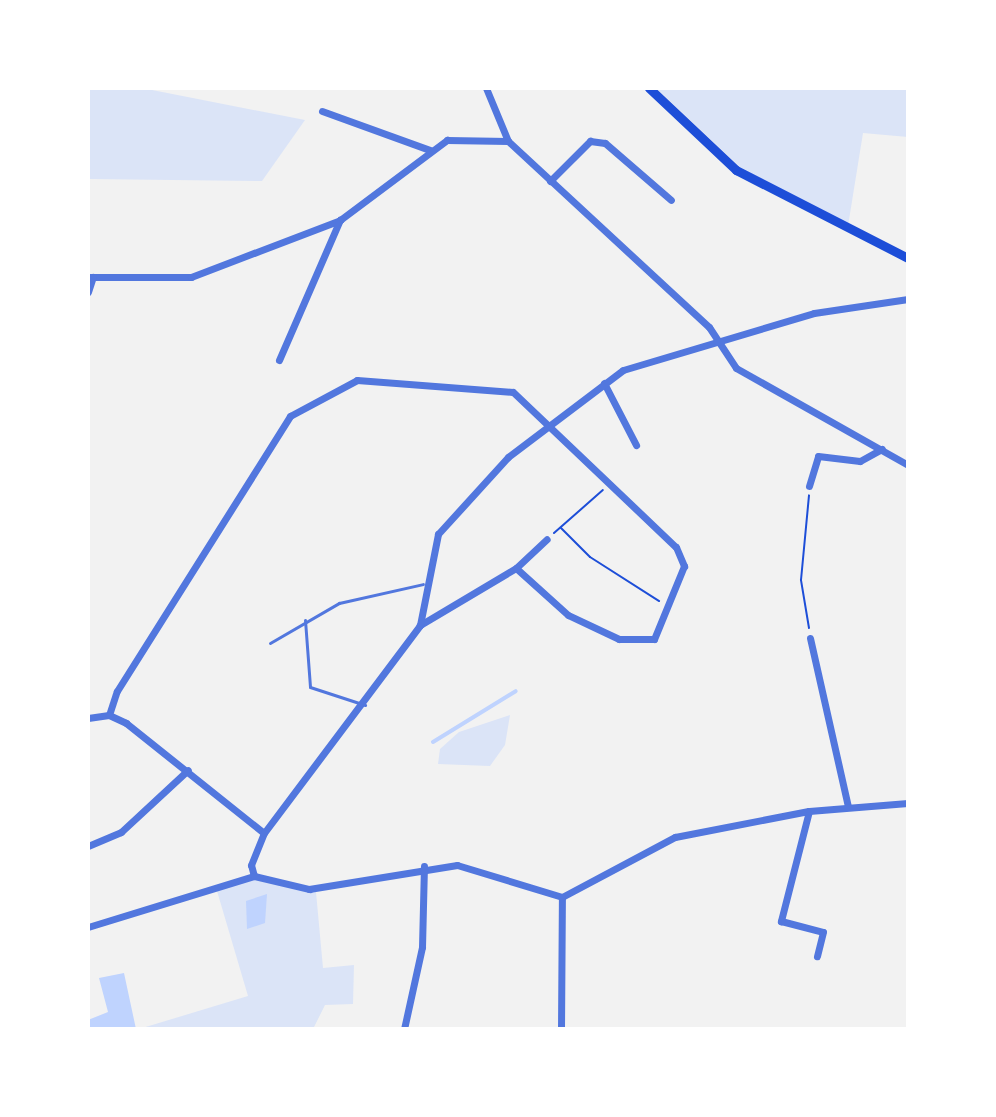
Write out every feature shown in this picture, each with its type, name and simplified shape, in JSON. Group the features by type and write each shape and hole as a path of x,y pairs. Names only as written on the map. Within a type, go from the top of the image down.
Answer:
{"main road":[{"path":"649,88 736,170 908,258"}],"street":[{"path":"486,88 508,141 709,327 736,368 908,465"},
{"path":"322,111 430,150"},
{"path":"88,292 90,277 191,277 340,220 430,150 464,138 508,141"},
{"path":"550,181 590,141 605,143 671,200"},
{"path":"279,360 340,220"},
{"path":"420,625 423,584 438,534 546,425 604,383 650,360 718,345 814,313 908,299"},
{"path":"109,715 117,691 290,416 320,394 380,377 491,386 513,392 606,487 676,547 684,566 671,605 654,639 619,639 568,615 516,568"},
{"path":"604,383 636,445"},
{"path":"809,486 818,456 860,461 882,449"},
{"path":"254,876 251,865 264,833 365,705 420,625 516,568 547,539"},
{"path":"810,638 848,807"},
{"path":"88,718 109,715 188,770 264,833"},
{"path":"88,846 121,832 188,770"},
{"path":"88,927 254,876 309,889 424,866 492,872 562,897 675,837 809,811 908,803"},
{"path":"809,811 781,921 823,932 817,956"},
{"path":"404,1029 422,947 424,866"},
{"path":"561,1029 562,897"}],"lane":[{"path":"270,643 339,603 423,584"},
{"path":"305,620 310,687 365,705"}],"path":[{"path":"809,486 801,580 810,638"},
{"path":"547,539 606,487"},
{"path":"561,528 590,557 671,605"}],"shaded area":[{"path":"88,88 142,88 305,120 262,181 88,179"},
{"path":"656,88 908,88 908,137 863,133 848,226 740,167"},
{"path":"510,715 505,745 490,766 438,764 440,749 459,732"},
{"path":"254,879 316,892 323,968 354,965 353,1004 325,1005 313,1029 139,1029 248,996 217,891"}],"water":[{"path":"267,894 265,923 247,929 246,901"},
{"path":"124,973 136,1029 88,1029 88,1020 108,1012 99,978"}],"waterway":[{"path":"433,742 516,691"}]}
